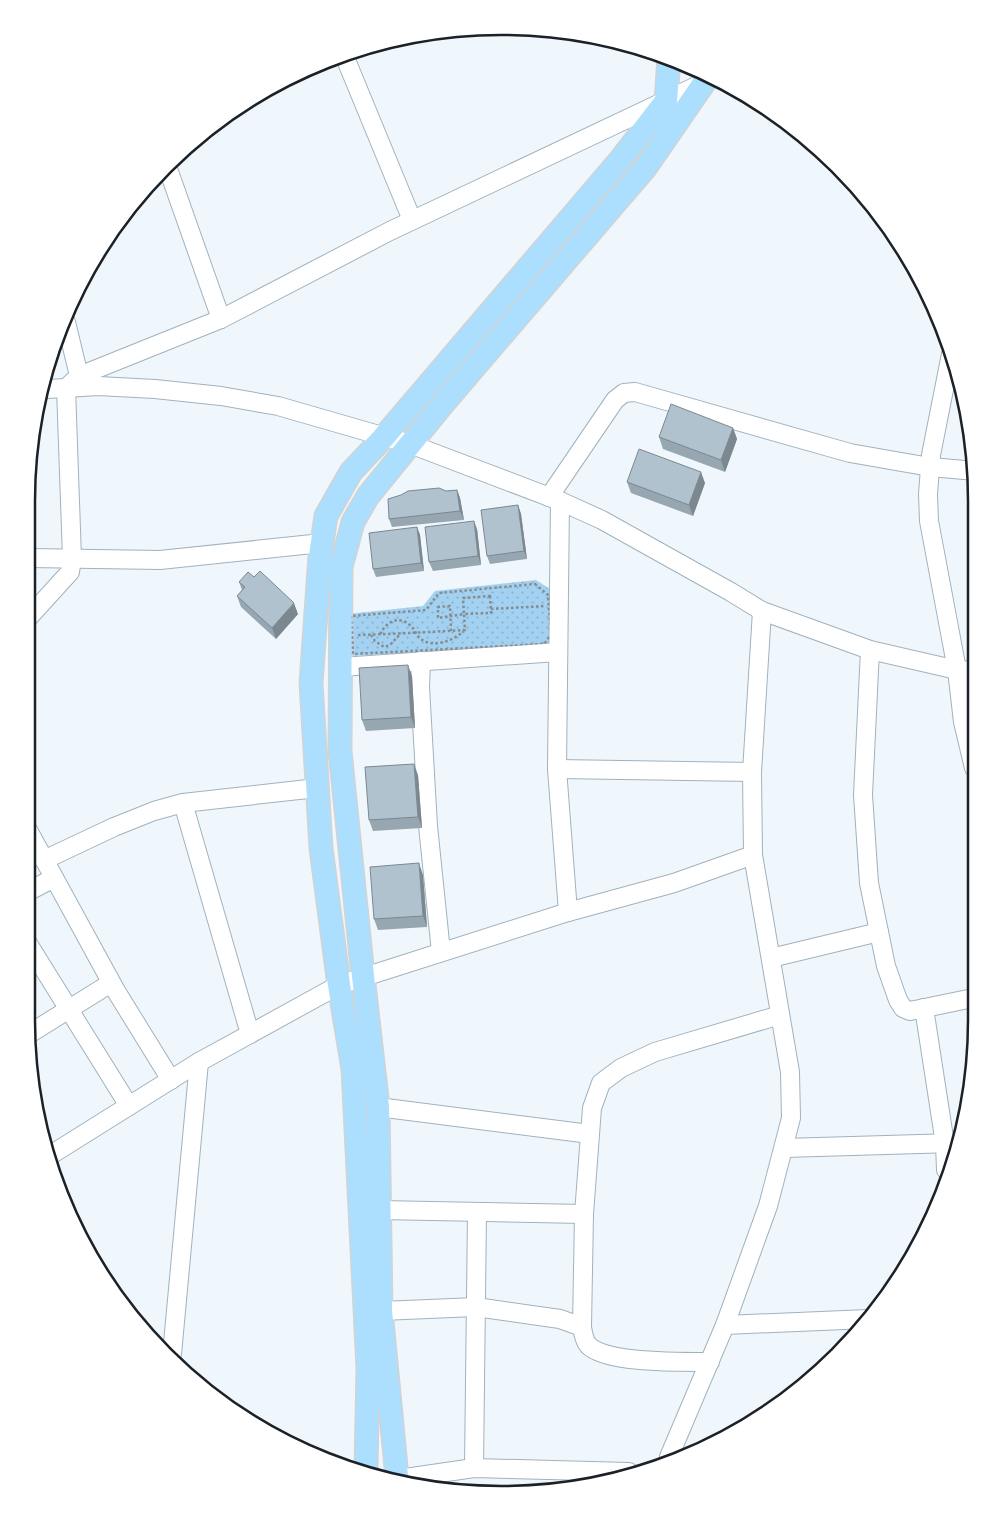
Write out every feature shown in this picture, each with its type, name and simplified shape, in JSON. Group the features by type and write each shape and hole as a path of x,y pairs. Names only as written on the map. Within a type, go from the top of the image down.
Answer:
{"main road":[{"path":"366,1465 368,1368 353,1070 339,985 321,848 311,683 322,543 326,516 351,472 383,438 621,158 666,101 668,67"},
{"path":"397,1474 381,1311 378,1107 340,752 340,567 352,522 368,496 646,167 705,82"}],"street":[{"path":"347,62 412,220"},
{"path":"49,388 72,382 222,319 412,220 666,101 702,81"},
{"path":"171,173 222,319"},
{"path":"35,610 70,572 72,558 72,382 67,333"},
{"path":"949,370 931,455 928,521 966,670 963,722 968,743"},
{"path":"72,382 98,386 155,389 221,396 278,406 383,438 410,444 555,499 602,520 762,611 870,650 966,670"},
{"path":"568,912 557,769 558,652 555,499 615,400 624,393 635,392 850,453 930,467 967,470"},
{"path":"35,558 160,560 322,543"},
{"path":"670,1454 725,1325 768,1206 791,1118 790,1072 753,855 752,772 762,611"},
{"path":"870,650 862,795 869,884 886,966 898,1000 903,1008 910,1011 968,999"},
{"path":"341,667 558,652"},
{"path":"421,661 420,687 428,826 441,952"},
{"path":"557,769 752,772"},
{"path":"44,860 114,827 154,811 183,803 317,788"},
{"path":"183,803 250,1034"},
{"path":"35,843 111,983 171,1080"},
{"path":"55,1152 199,1062 339,985 568,912 674,883 753,855"},
{"path":"35,888 54,878"},
{"path":"770,958 879,932"},
{"path":"35,955 129,1106"},
{"path":"35,1030 111,983"},
{"path":"784,1148 950,1144 924,1008"},
{"path":"710,1362 644,1360 614,1356 589,1346 584,1338 582,1327 584,1214 592,1108 601,1083 621,1068 655,1052 780,1015"},
{"path":"172,1349 199,1062"},
{"path":"378,1107 590,1134"},
{"path":"379,1210 584,1214"},
{"path":"474,1468 477,1212"},
{"path":"381,1311 476,1307 560,1319 582,1327"},
{"path":"725,1325 858,1319"},
{"path":"411,1477 474,1468 615,1472"}],"path":[{"path":"535,584 548,595 549,606 551,635 544,644 353,654 351,616 426,610 439,593 535,584"},
{"path":"380,634 385,625 390,621 398,620 406,622 420,638 426,641 445,642 460,635 465,630 464,614 463,598 490,596 491,613 464,614 451,617 438,618 438,607 450,606 451,617 451,630"},
{"path":"491,609 549,606"},
{"path":"352,636 465,630"},
{"path":"371,635 374,642 384,647 390,645 401,633"}],"shaded area":[{"path":"536,580 550,589 553,645 350,656 348,614 423,606 435,591"}],"building":[{"path":"671,404 733,428 721,460 659,437"},
{"path":"639,449 701,472 689,505 627,482"},
{"path":"439,488 446,491 457,490 460,511 389,519 388,499 408,491"},
{"path":"518,505 524,551 487,556 481,510"},
{"path":"474,521 478,556 429,562 425,527"},
{"path":"417,527 421,563 373,569 369,533"},
{"path":"260,571 294,603 272,628 237,596 245,587 239,582 248,572 254,577"},
{"path":"408,665 411,717 362,720 359,668"},
{"path":"414,764 418,817 369,820 365,767"},
{"path":"419,863 423,916 374,919 370,867"}]}
